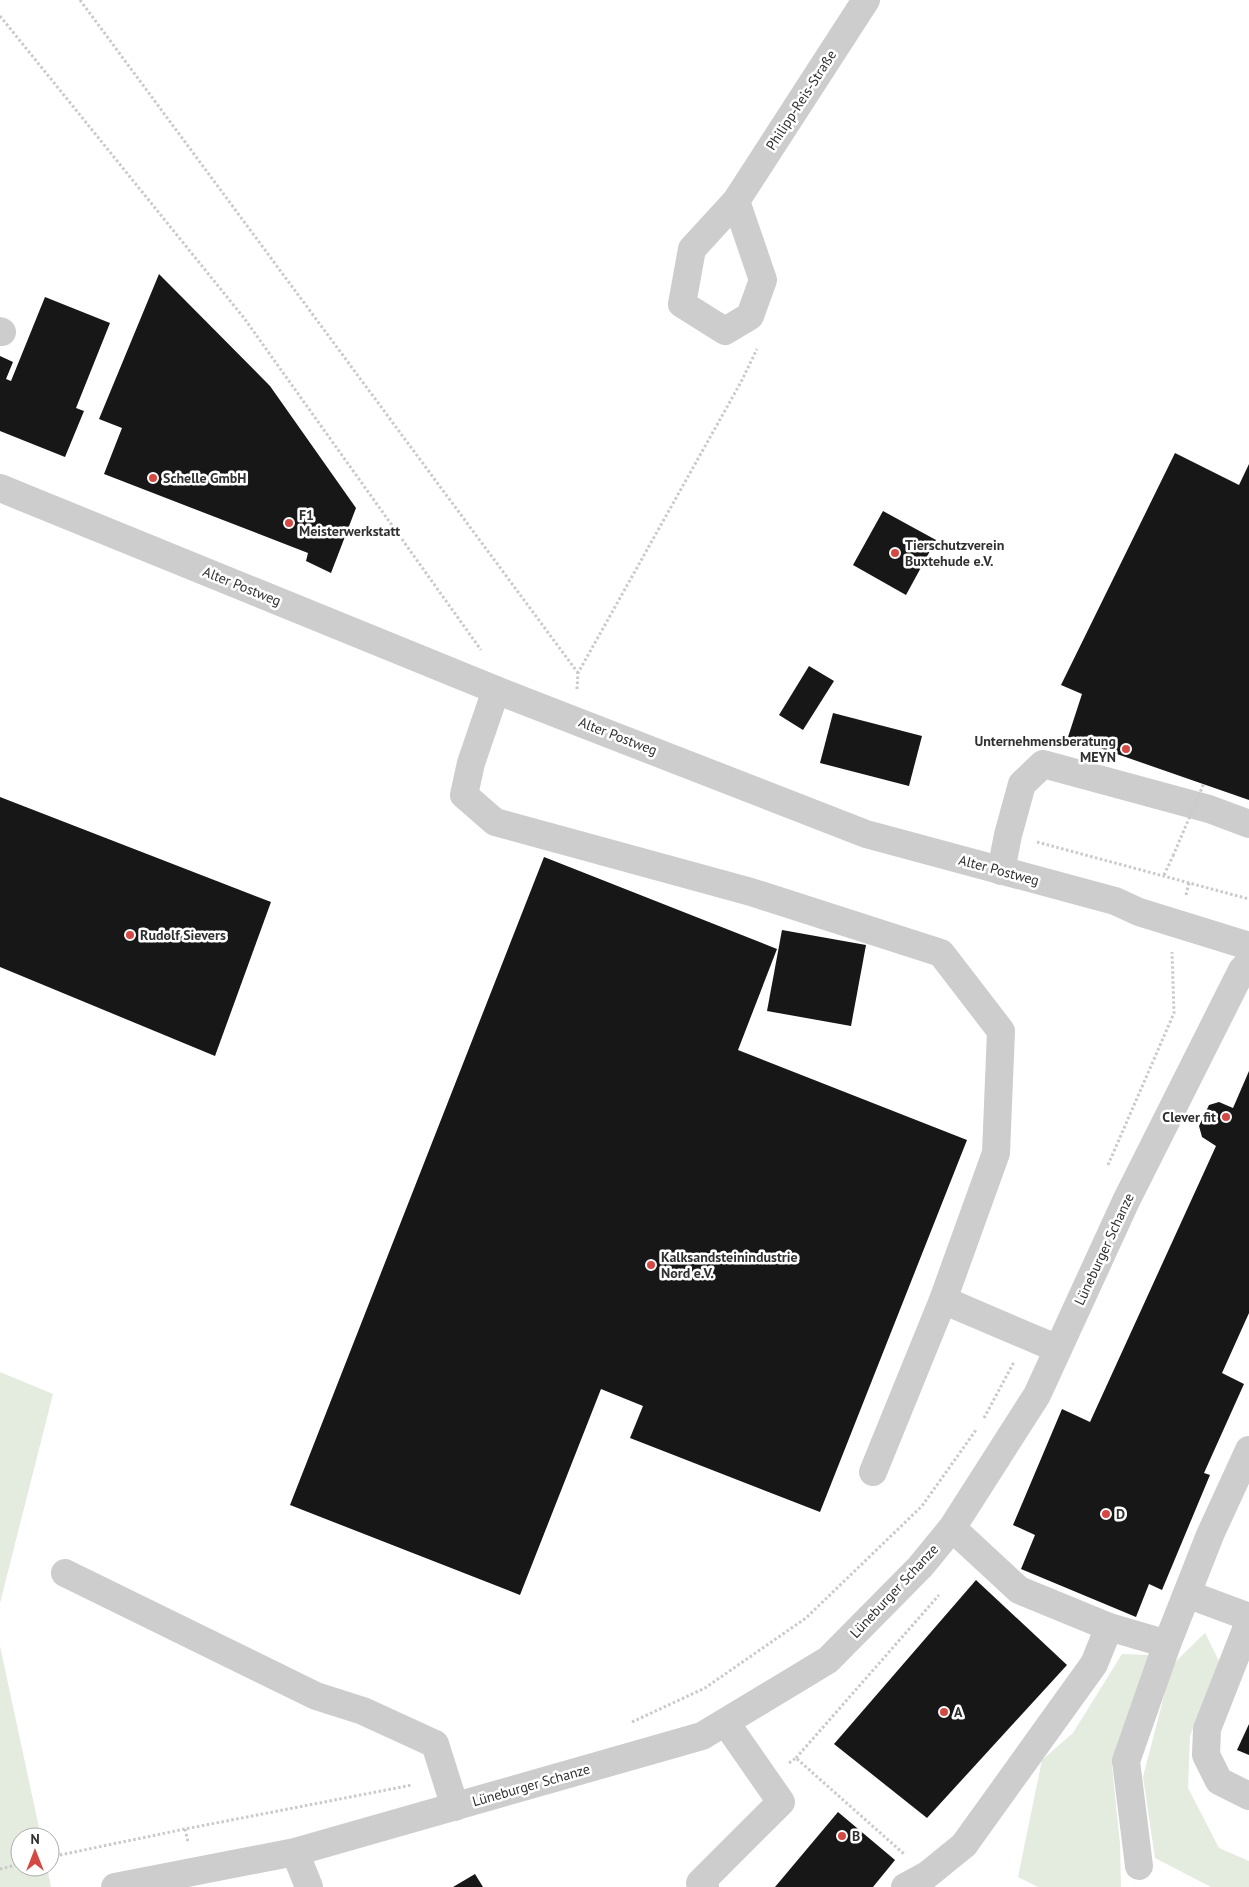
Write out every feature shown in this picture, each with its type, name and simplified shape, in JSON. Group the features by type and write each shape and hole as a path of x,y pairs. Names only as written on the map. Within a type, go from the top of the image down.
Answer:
{"street":[{"name":"Philipp-Reis-Straße","path":"750,316 725,331 682,304 692,249 736,200 866,0"},
{"path":"736,200 763,280 750,316"},
{"name":"Alter Postweg","path":"0,488 496,690 866,834 1115,901 1140,912 1249,946"},
{"path":"496,690 471,763 464,796 494,822 751,892 941,953 1001,1031 996,1152 944,1300 873,1472"},
{"path":"1001,871 1008,835 1022,784 1043,764 1209,809 1249,824"},
{"name":"Lüneburger Schanze","path":"116,1887 295,1852 702,1736 828,1660 920,1567 952,1528 1037,1395 1126,1201 1242,970 1249,964"},
{"path":"944,1300 1058,1348"},
{"path":"1138,1866 1126,1761 1167,1644 1210,1534 1249,1450"},
{"path":"952,1528 1019,1590 1109,1627 1167,1644"},
{"path":"65,1573 316,1696 363,1711 435,1744 455,1807"},
{"path":"1187,1594 1249,1616"},
{"path":"1249,1622 1207,1730 1206,1755 1219,1781 1249,1796"},
{"path":"916,1881 964,1845 1094,1664 1109,1627"},
{"path":"705,1887 700,1882 781,1802 726,1723"},
{"path":"295,1852 309,1887"}],"path":[{"path":"80,0 578,673 742,382 760,342 750,316"},
{"path":"0,16 244,318 482,651"},
{"path":"1164,876 1204,783"},
{"path":"1008,835 1249,899"},
{"path":"1104,1174 1174,1013 1172,951 1189,883"},
{"path":"627,1724 705,1688 806,1618 915,1513 922,1506 981,1423 1029,1336"},
{"path":"768,1783 796,1758 944,1588"},
{"path":"796,1758 916,1881"},
{"path":"60,1855 185,1828 446,1778"}],"shaded area":[{"path":"0,1372 53,1394 0,1603"},
{"path":"1205,1633 1219,1661 1190,1736 1188,1788 1219,1848 1249,1861 1249,1887 1211,1887 1155,1858 1143,1777 1172,1665"},
{"path":"0,1646 39,1827 10,1827 10,1877 49,1877 51,1887 0,1887"},
{"path":"1122,1654 1150,1655 1112,1766 1120,1844 1121,1887 1038,1887 1018,1877 1042,1760 1073,1733"}],"building":[{"path":"159,274 270,386 356,508 331,573 306,561 308,553 104,474 122,428 99,419"},
{"path":"45,297 110,323 76,408 84,411 65,457 0,431 0,356 13,362 6,379 11,381"},
{"path":"1175,453 1239,485 1249,464 1249,800 1068,737 1082,694 1061,685"},
{"name":"Tierschutzverein Buxtehude e.V.","path":"883,511 936,540 906,595 853,565"},
{"path":"809,666 834,681 803,730 779,715"},
{"path":"833,713 922,736 909,786 820,763"},
{"name":"Rudolf Sievers","path":"0,797 271,902 215,1056 0,967"},
{"name":"Kalksandsteinindustrie Nord e.V.","path":"544,857 777,949 738,1050 967,1140 820,1512 630,1438 643,1406 601,1389 520,1595 290,1505"},
{"path":"782,930 866,945 851,1026 767,1011"},
{"path":"1249,1071 1249,1313 1222,1373 1244,1384 1204,1473 1210,1475 1162,1590 1149,1584 1136,1617 1021,1569 1035,1535 1013,1525 1062,1409 1090,1422 1216,1146 1202,1137 1199,1126 1209,1105 1219,1102 1233,1108"},
{"name":"A","path":"976,1580 1067,1665 927,1818 834,1744"},
{"path":"1249,1724 1249,1755 1237,1750"},
{"name":"B","path":"838,1812 895,1860 873,1887 775,1887"},
{"path":"475,1874 483,1887 453,1887"}],"place":[{"name":"Schelle GmbH","path":"153,478"},
{"name":"F1 Meisterwerkstatt","path":"289,523"},
{"name":"Tierschutzverein Buxtehude e.V.","path":"895,553"},
{"name":"Unternehmensberatung MEYN","path":"1126,749"},
{"name":"Rudolf Sievers","path":"130,935"},
{"name":"Clever fit","path":"1226,1117"},
{"name":"Kalksandsteinindustrie Nord e.V.","path":"651,1265"},
{"name":"D","path":"1106,1514"},
{"name":"A","path":"944,1712"},
{"name":"B","path":"842,1836"}]}
